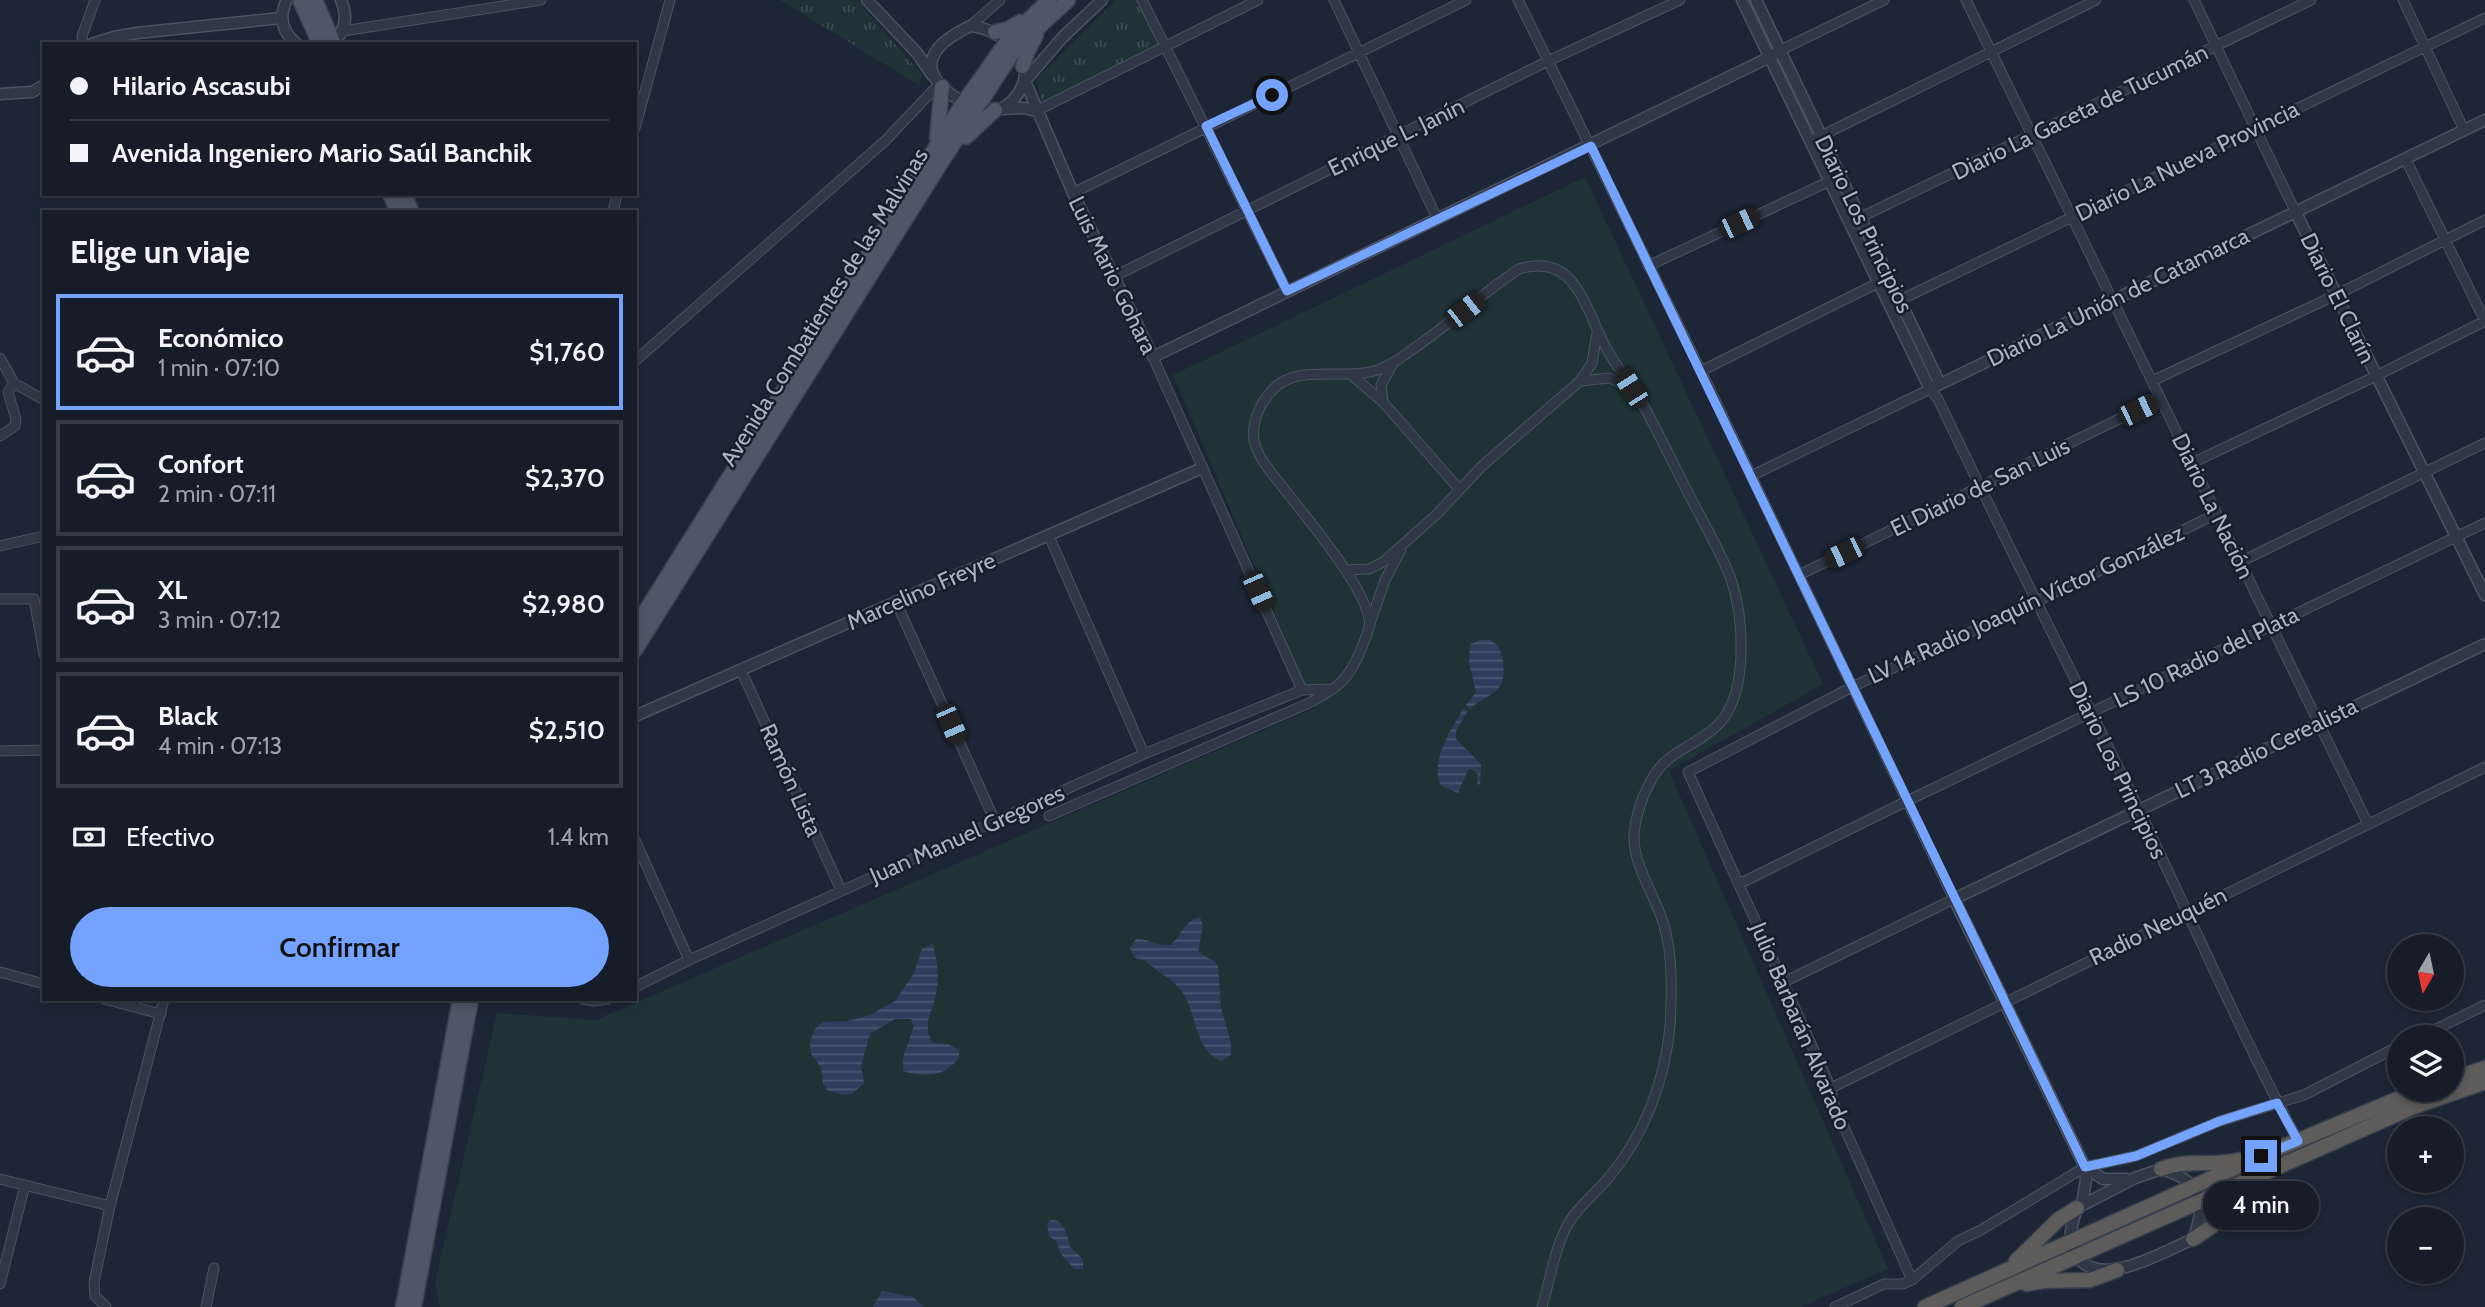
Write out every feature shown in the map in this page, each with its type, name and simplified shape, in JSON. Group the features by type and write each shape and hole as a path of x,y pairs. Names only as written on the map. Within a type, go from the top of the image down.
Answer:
{"highway":[{"path":"2464,1075 2485,1068"},
{"path":"1925,1307 2070,1242 2197,1193 2290,1161 2411,1108 2485,1082"},
{"path":"1962,1307 2077,1257 2271,1152 2391,1102"},
{"path":"2161,1169 2181,1163 2231,1162 2271,1152"},
{"path":"2193,1239 2211,1227 2250,1185 2279,1173 2290,1161"},
{"path":"2004,1271 2060,1219 2080,1206"},
{"path":"2005,1288 2044,1281 2090,1280 2117,1270"}],"main road":[{"path":"300,0 332,41"},
{"path":"315,0 332,41"},
{"name":"Avenida Combatientes de las Malvinas","path":"1042,15 1049,0"},
{"name":"Avenida Combatientes de las Malvinas","path":"637,647 937,169 1006,40 1068,0"},
{"path":"1023,66 1042,15"},
{"path":"936,147 940,122 939,84"},
{"name":"Avenida Combatientes de las Malvinas","path":"637,625 936,147 971,105"},
{"path":"937,169 970,132 997,109"},
{"path":"403,1307 460,1001"},
{"path":"414,1307 471,1001"}],"street":[{"path":"83,42 82,36 94,0"},
{"path":"287,0 281,18 288,36 294,42"},
{"path":"332,41 345,10 341,0"},
{"path":"332,41 541,0"},
{"path":"637,121 670,0"},
{"path":"939,84 931,65 935,53 956,33 970,26 1000,0"},
{"path":"997,109 1014,98 1062,38 1102,0"},
{"path":"1142,0 1287,291"},
{"path":"870,1 916,53 939,84 971,105 1036,111 1258,0"},
{"path":"1334,0 1437,218"},
{"path":"1073,193 1466,0"},
{"path":"1518,0 2085,1167 2086,1180 2071,1228 2070,1242 2077,1257 2084,1264 2101,1271 2117,1270 2193,1239 2200,1217 2197,1193 2180,1176 2161,1169 2135,1178 2080,1206"},
{"name":"Enrique L. Janín","path":"1113,276 1246,209 1399,137 1548,61 1680,0"},
{"name":"Diario Los Principios","path":"1742,0 1830,181 1855,220"},
{"name":"Diario Los Principios","path":"1756,0 1822,136 1855,220 1884,280 1890,305 1935,386"},
{"path":"1153,357 1591,146 1884,0"},
{"name":"Diario La Nación","path":"1966,0 2368,824"},
{"path":"1811,142 2096,0"},
{"name":"Diario El Clarín","path":"2194,0 2294,211 2485,595"},
{"name":"Diario La Gaceta de Tucumán","path":"1855,220 2311,0"},
{"path":"2403,0 2464,130"},
{"path":"98,42 137,33 281,18"},
{"name":"Diario La Nueva Provincia","path":"1890,305 2485,18"},
{"path":"970,26 980,26 1006,40"},
{"name":"Luis Mario Gohara","path":"1006,40 1023,66 1025,81 1036,111 1153,357 1302,690"},
{"path":"916,53 935,53"},
{"path":"637,359 877,149 939,84"},
{"path":"0,94 32,92 42,86"},
{"name":"Diario La Unión de Catamarca","path":"1751,476 2485,120"},
{"path":"2192,463 2485,321 2405,158"},
{"path":"1648,266 1830,181"},
{"path":"2152,381 2336,295 2485,220"},
{"path":"1370,626 1367,613 1346,570 1266,466 1256,445 1254,426 1267,397 1280,382 1304,374 1367,373 1393,363 1430,338 1509,276 1530,266 1544,265 1566,274 1575,285 1598,332 1647,413 1729,576 1740,615 1741,648 1736,688 1728,712 1705,736 1661,765 1639,808 1634,833 1635,848 1662,920 1670,958 1670,1027 1661,1077 1651,1107 1625,1156 1567,1224 1542,1307"},
{"path":"1701,372 1884,280"},
{"name":"Diario Los Principios","path":"1884,280 1900,299 1938,399 1979,487 2139,810 2277,1103 2298,1141"},
{"path":"1346,570 1376,567 1580,381 1592,363 1598,332"},
{"path":"0,358 14,383 42,399"},
{"path":"1383,402 1381,385 1393,363"},
{"path":"1350,374 1383,402 1459,489"},
{"path":"1580,381 1609,378 1631,388"},
{"path":"0,436 15,426 16,419 8,392 14,383"},
{"name":"El Diario de San Luis","path":"1799,575 2160,399"},
{"path":"2239,562 2485,443"},
{"name":"Marcelino Freyre","path":"637,715 1202,468"},
{"name":"LV 14 Radio Joaquín Víctor González","path":"1688,772 1852,687 2216,514"},
{"name":"LS 10 Radio del Plata","path":"1740,884 1906,801 2090,715 2485,523"},
{"path":"1049,536 1144,754"},
{"path":"0,545 42,537"},
{"path":"1049,816 1336,689 1347,676 1370,626 1385,580 1405,543"},
{"path":"0,600 34,599 42,643"},
{"path":"896,602 995,821"},
{"name":"LT 3 Radio Cerealista","path":"1784,982 2485,644"},
{"name":"Ramón Lista","path":"741,670 841,890"},
{"path":"1302,690 1336,689"},
{"name":"Juan Manuel Gregores","path":"637,986 841,890 1144,754 1302,690"},
{"path":"0,751 42,750"},
{"name":"Radio Neuquén","path":"1831,1088 2485,767"},
{"name":"Julio Barbarán Alvarado","path":"1688,772 1831,1088 1833,1102 1912,1280"},
{"path":"637,844 689,960"},
{"path":"0,972 42,983"},
{"path":"112,1001 161,1014"},
{"path":"106,1307 96,1304 94,1282 110,1206 164,1001"},
{"path":"2444,1025 2485,1005"},
{"path":"1835,1307 1884,1284 1903,1284 1912,1280 1958,1241 2085,1167 2136,1156 2220,1121 2304,1094 2387,1052"},
{"path":"2085,1167 2103,1179 2113,1181 2135,1178"},
{"path":"0,1179 110,1206"},
{"path":"0,1284 24,1185"},
{"path":"206,1307 214,1268"}],"green space":[{"path":"780,0 857,0 922,75 919,85"},
{"path":"1116,0 1139,0 1166,45 1043,103 1035,80"},
{"path":"1585,177 1823,684 1669,771 1888,1269 1800,1307 440,1307 435,1282 497,1013 596,1020 1315,708 1173,375"}],"water":[{"path":"1491,640 1499,648 1504,667 1503,679 1495,691 1470,709 1466,705 1476,692 1469,662 1470,644"},
{"path":"1463,709 1468,711 1456,731 1456,739 1481,764 1480,784 1477,785 1478,774 1468,770 1458,793 1441,786 1438,768 1443,747"},
{"path":"1200,917 1203,925 1198,952 1218,966 1221,1008 1231,1043 1231,1055 1222,1061 1207,1050 1180,989 1147,962 1135,958 1130,948 1136,939 1170,945 1186,925"},
{"path":"933,944 938,982 928,1023 929,1035 932,1043 948,1044 959,1050 959,1058 947,1069 934,1074 919,1075 903,1071 903,1057 914,1026 911,1019 895,1019 870,1034 861,1066 864,1083 853,1093 845,1095 828,1091 823,1084 821,1067 811,1054 810,1042 815,1029 823,1022 848,1021 870,1015 895,1001 914,973 922,949"},
{"path":"1051,1220 1058,1221 1063,1227 1070,1247 1083,1259 1083,1269 1074,1269 1061,1254 1057,1242 1049,1236 1047,1223"},
{"path":"882,1291 913,1297 924,1307 873,1307"}],"route":[{"path":"1272,95 1206,126 1287,291 1591,146 2085,1167 2136,1156 2220,1121 2277,1103 2298,1141 2261,1156"}]}
